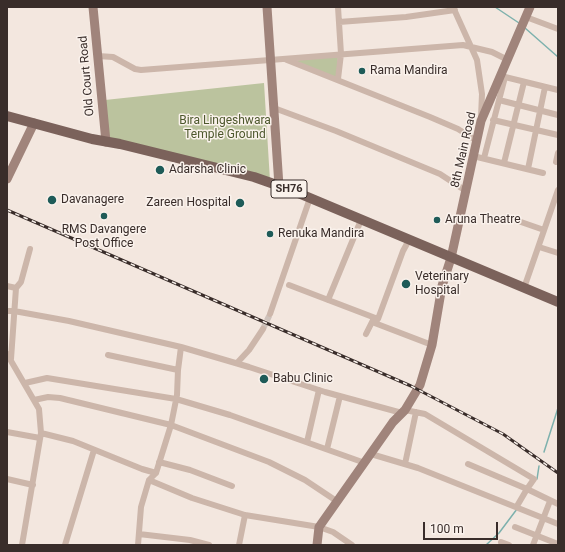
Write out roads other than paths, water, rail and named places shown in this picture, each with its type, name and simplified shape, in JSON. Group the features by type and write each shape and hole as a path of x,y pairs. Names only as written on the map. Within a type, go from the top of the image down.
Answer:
{"main road":[{"name":"SH76","path":"7,116 106,142 229,170 279,186 558,302"}],"street":[{"name":"Old Court Road","path":"93,7 106,142"},
{"path":"267,7 279,186"},
{"path":"338,7 341,54 338,79"},
{"name":"8th Main Road","path":"319,527 403,411 420,385 432,345 442,286 451,258 481,121 502,77 530,7"},
{"path":"339,22 406,17 454,8 477,60 482,94 481,121"},
{"path":"526,17 558,29"},
{"path":"98,56 113,57 135,69 141,70 285,60 446,45 472,46 492,52 508,60"},
{"path":"285,60 338,79 430,116 458,129 477,141"},
{"path":"484,158 499,100 502,77 558,90"},
{"path":"504,164 520,106 524,82"},
{"path":"528,169 546,87"},
{"path":"499,100 558,116"},
{"path":"274,108 440,174 466,190"},
{"path":"493,120 558,135"},
{"path":"7,175 33,123"},
{"path":"7,179 33,123"},
{"path":"556,162 558,153"},
{"path":"473,156 543,173"},
{"path":"524,288 558,190"},
{"path":"270,314 310,198"},
{"path":"328,300 361,220"},
{"path":"521,222 544,230"},
{"path":"366,334 373,320 378,319 403,251 409,240"},
{"path":"538,247 558,252"},
{"path":"7,366 10,358 16,288 21,282 30,248"},
{"path":"289,285 328,300 432,345"},
{"path":"7,286 16,288"},
{"path":"7,311 69,321 181,347 237,363 340,396 403,411 425,414 534,479 518,507"},
{"path":"237,363 249,350 263,329"},
{"path":"138,545 141,507 149,480 156,473 171,425 176,399 181,347"},
{"path":"108,355 178,370"},
{"path":"10,358 39,409 41,436 22,545"},
{"path":"25,383 47,378 176,399 230,415 365,463"},
{"path":"307,442 319,390"},
{"path":"34,400 48,396 60,398 171,425 269,462 305,480 338,502"},
{"path":"327,449 340,396"},
{"path":"405,464 416,412"},
{"path":"7,432 73,441 142,469 156,473"},
{"path":"65,545 94,450"},
{"path":"371,454 405,464 518,507 558,524"},
{"path":"160,462 190,470 232,486"},
{"path":"468,464 558,504"},
{"path":"7,479 33,485"},
{"path":"149,480 192,498 244,515 319,527 333,532 352,545"},
{"path":"533,545 550,501"},
{"path":"242,545 239,545 244,515"},
{"path":"317,545 319,527"},
{"path":"515,527 536,537 558,544"},
{"path":"139,534 190,540 209,545"},
{"path":"501,542 510,545"}],"waterway":[{"path":"495,7 519,23"},
{"path":"525,28 558,57"},
{"path":"544,452 558,408"},
{"path":"537,479 539,466"},
{"path":"486,545 499,533 517,509"}],"tunnel":[{"path":"263,329 270,314"}],"railway":[{"path":"7,210 411,386 503,434 558,473"}],"place":[{"name":"Rama Mandira","path":"362,71"},
{"name":"Adarsha Clinic","path":"160,170"},
{"name":"Davanagere","path":"52,200"},
{"name":"Zareen Hospital","path":"240,203"},
{"name":"RMS Davangere Post Office","path":"104,216"},
{"name":"Aruna Theatre","path":"437,220"},
{"name":"Renuka Mandira","path":"270,234"},
{"name":"Veterinary Hospital","path":"406,284"},
{"name":"Babu Clinic","path":"264,379"}],"park label":[{"name":"Bira Lingeshwara Temple Ground","path":"225,128"}]}
